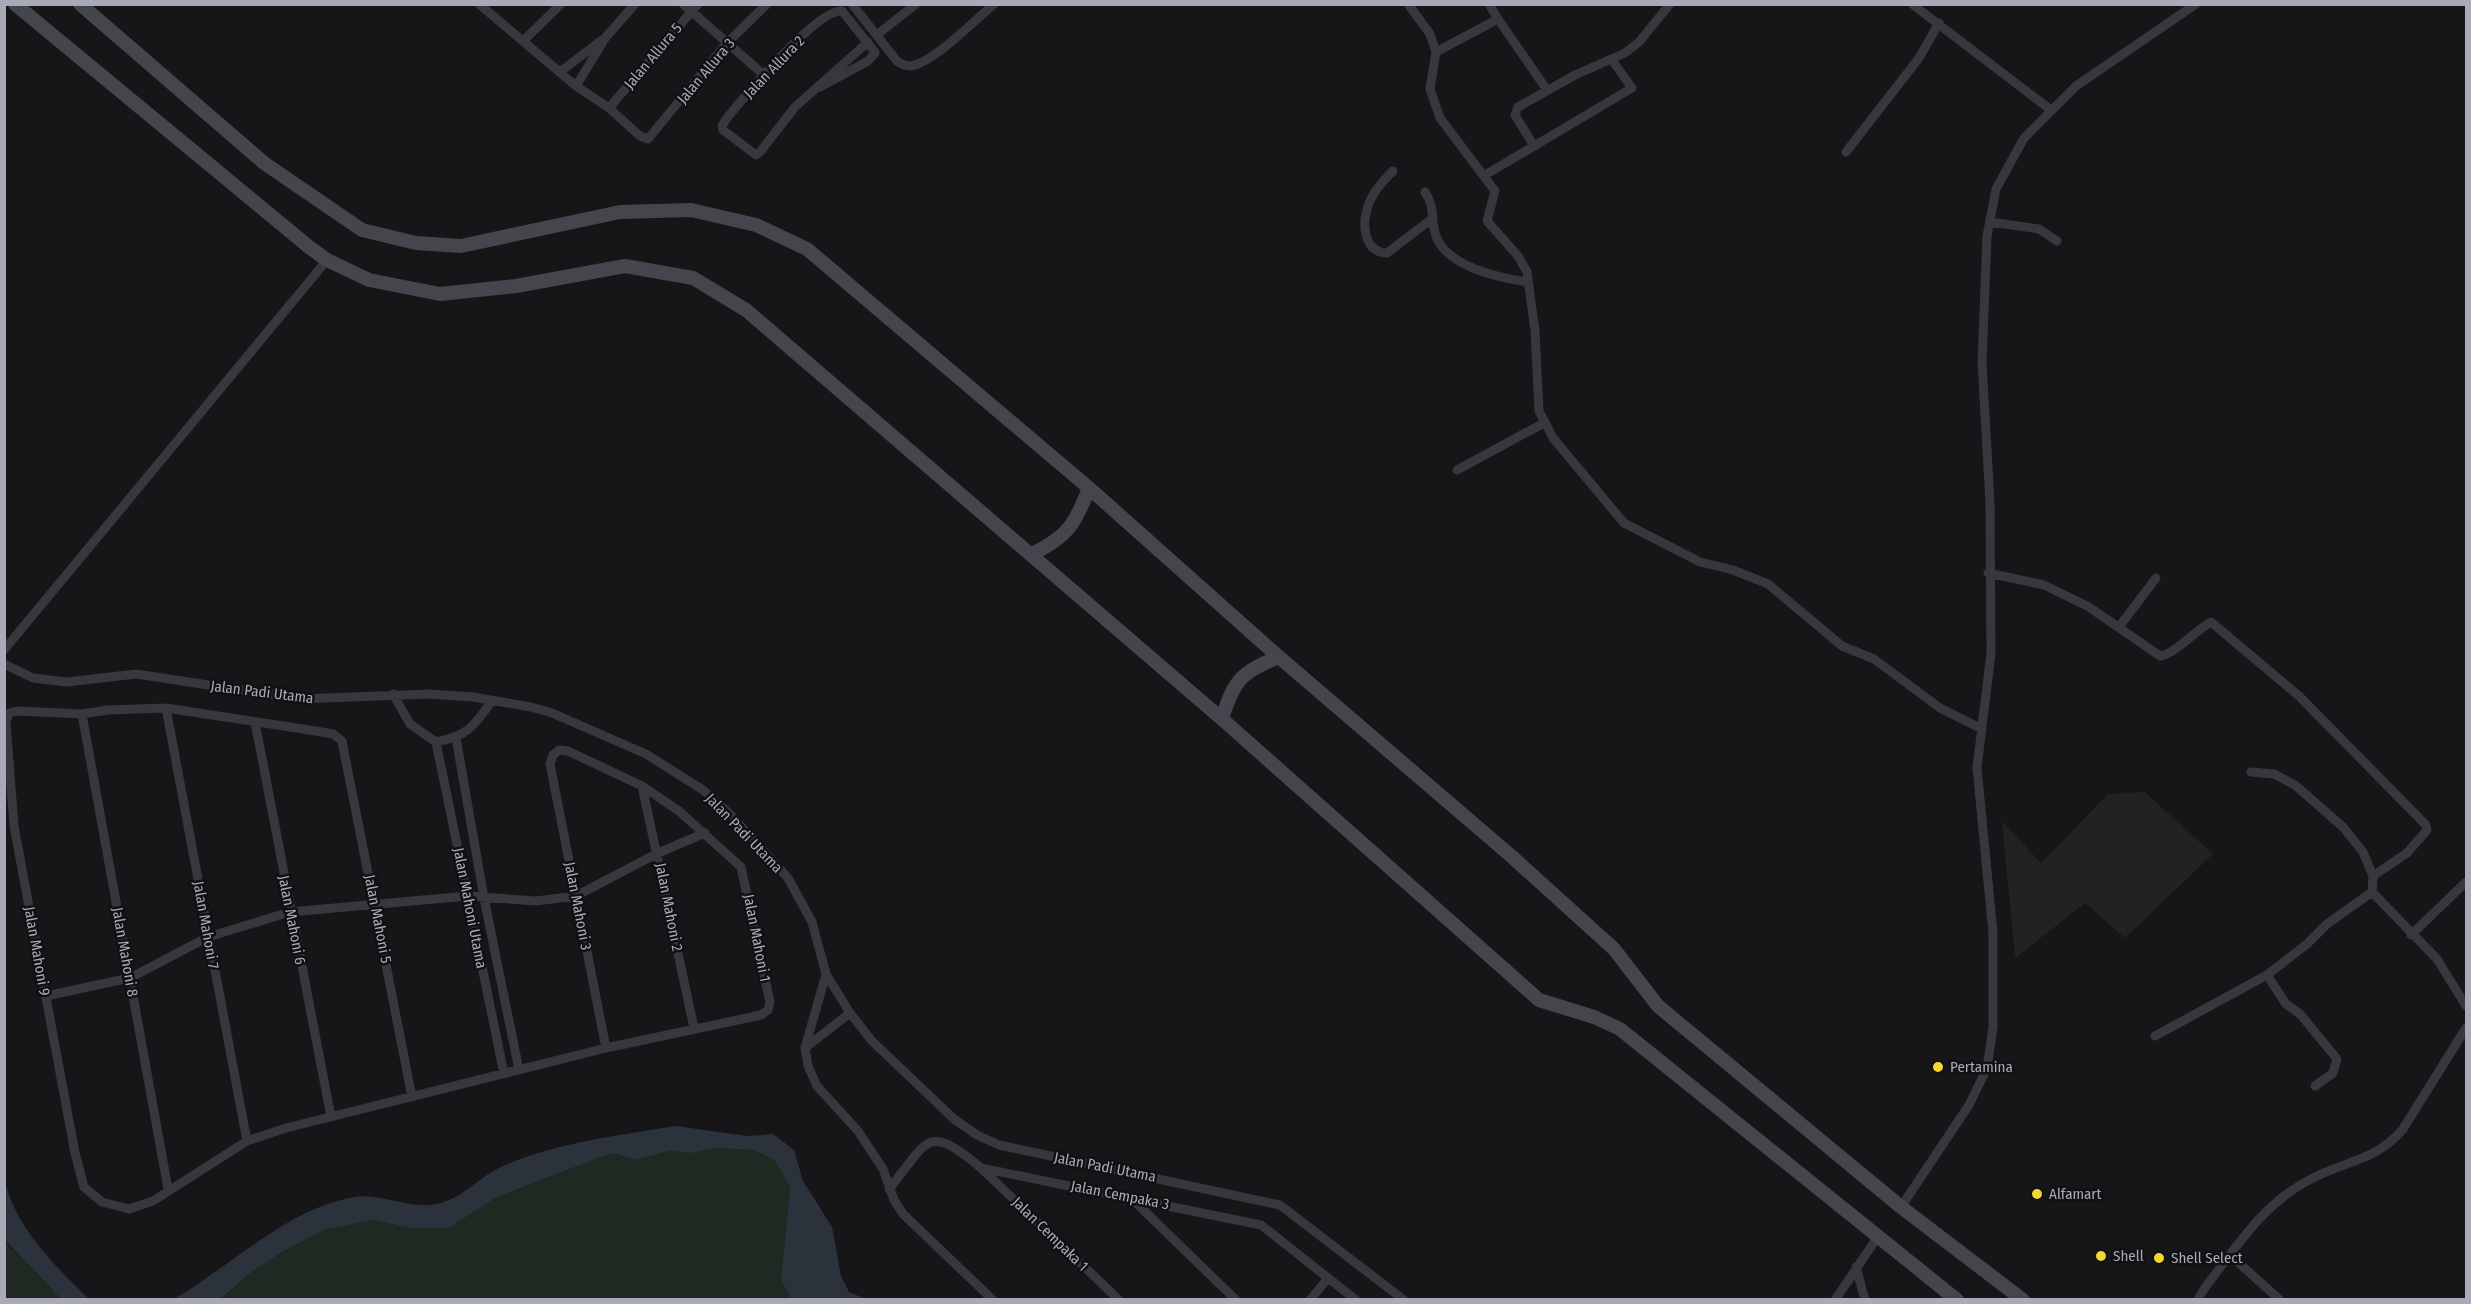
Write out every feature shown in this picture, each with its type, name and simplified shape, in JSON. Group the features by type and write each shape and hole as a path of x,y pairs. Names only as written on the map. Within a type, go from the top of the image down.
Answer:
{"street":[{"path":"15,4 229,183 327,260 369,280 440,294 516,286 626,266 693,278 746,310 1222,719 1539,1000 1594,1017 1620,1029 1957,1299"},
{"path":"80,4 264,162 362,230 416,243 461,246 620,212 691,210 756,225 807,249 1089,489 1279,657 1510,855 1606,942 1658,1006 1901,1207 2023,1299"},
{"path":"523,40 561,4"},
{"path":"560,72 606,36 635,4"},
{"name":"Jalan Allura 3","path":"609,108 640,136 648,139 726,44 767,4"},
{"path":"852,4 878,33 897,61 904,66 912,66 929,57 994,4"},
{"path":"878,33 916,4"},
{"path":"1408,4 1430,34 1436,52 1430,89 1434,104 1450,132 1496,191 1487,220 1523,263 1535,330 1536,393 1539,411 1544,423 1572,463 1624,523 1700,562 1734,570 1768,584 1842,646 1874,660 1940,708 1982,729"},
{"path":"1489,4 1547,90"},
{"path":"1534,147 1515,111 1547,90 1612,60 1639,42 1670,4"},
{"path":"1912,4 2051,110"},
{"path":"1901,1207 1969,1105 1989,1057 1994,958 1977,768 1991,653 1988,573 1990,502 1982,363 1990,222 1996,189 2024,138 2076,86 2109,61 2196,4"},
{"path":"485,6 576,86 609,108"},
{"path":"691,7 726,44 763,74"},
{"name":"Jalan Allura 5","path":"609,108 691,7"},
{"name":"Jalan Allura 2","path":"820,87 795,107 756,155 727,135 722,126 763,74 830,12 842,11 868,42"},
{"path":"1436,52 1498,19"},
{"path":"1846,152 1919,58 1939,24"},
{"path":"576,86 606,36"},
{"path":"868,42 875,52 874,57 820,87 868,42"},
{"path":"1485,175 1632,88 1612,60"},
{"path":"1393,171 1370,199 1364,228 1368,242 1380,253 1387,253 1433,218"},
{"path":"1425,192 1434,206 1433,218 1440,244 1455,258 1499,278 1528,282"},
{"path":"1990,222 2039,229 2056,241"},
{"path":"4,650 327,260"},
{"path":"1457,470 1544,423"},
{"path":"1032,554 1057,542 1076,522 1089,489"},
{"path":"1988,573 2044,585 2088,607 2160,656 2169,653 2211,622 2299,696 2425,824 2427,830 2421,840 2373,876"},
{"path":"2119,627 2156,578"},
{"path":"1222,719 1230,692 1240,678 1252,668 1279,657"},
{"name":"Jalan Padi Utama","path":"4,664 33,678 67,682 136,674 300,699 350,699 393,694 451,694 531,707 614,739 676,771 703,790 730,814 788,878 812,922 826,974 850,1013 872,1041 933,1100 977,1135 999,1145 1280,1205 1404,1299"},
{"path":"393,694 410,724 436,742 456,738 473,727 492,701"},
{"path":"82,714 108,710 166,708 255,722"},
{"name":"Jalan Mahoni 7","path":"166,708 247,1141"},
{"name":"Jalan Mahoni 9","path":"82,714 17,711 9,713 6,722 14,826 75,1153 84,1187 102,1202 129,1209 153,1201 168,1190"},
{"name":"Jalan Mahoni 8","path":"82,714 168,1190"},
{"name":"Jalan Mahoni 5","path":"255,722 333,734 342,741 412,1097"},
{"name":"Jalan Mahoni 6","path":"255,722 331,1117"},
{"name":"Jalan Mahoni Utama","path":"456,738 484,898 519,1070"},
{"name":"Jalan Mahoni Utama","path":"436,742 504,1074"},
{"name":"Jalan Mahoni 3","path":"606,1048 550,764 552,755 559,750 568,752 642,786"},
{"path":"2251,772 2274,774 2302,791 2343,827 2363,852 2373,876 2372,892 2411,935 2437,959 2466,1006"},
{"path":"46,996 130,978 208,937 290,912 468,896 536,901 576,896 658,853 705,833 679,811 642,786"},
{"name":"Jalan Mahoni 2","path":"642,786 694,1028"},
{"name":"Jalan Mahoni 1","path":"694,1028 760,1015 768,1010 770,1002 741,867 705,833"},
{"path":"2411,935 2466,882"},
{"path":"2155,1036 2267,975 2307,944 2327,924 2372,892"},
{"path":"826,974 805,1048 808,1066 817,1086 858,1131 883,1168 889,1189 912,1223 993,1299"},
{"path":"2267,975 2286,1004 2300,1014 2337,1059 2333,1073 2315,1086"},
{"path":"805,1048 850,1013"},
{"path":"168,1190 247,1141 331,1117 694,1028"},
{"path":"2197,1298 2252,1226 2295,1188 2313,1178 2369,1157 2391,1143 2466,1028"},
{"name":"Jalan Cempaka 3","path":"889,1189 926,1144 935,1140 952,1145 981,1168 1261,1225 1356,1299"},
{"name":"Jalan Cempaka 1","path":"981,1168 1119,1299"},
{"path":"1130,1197 1236,1299"},
{"path":"1835,1299 1879,1235"},
{"path":"2230,1255 2280,1299"},
{"path":"1856,1267 1865,1299"},
{"path":"1310,1299 1328,1278"},
{"path":"1994,1279 2009,1299"}],"shaded area":[{"path":"2145,792 2213,854 2125,938 2085,903 2015,958 2002,821 2041,863 2108,794"},
{"path":"676,1126 747,1136 773,1134 794,1150 803,1181 832,1227 841,1276 849,1292 866,1299 791,1299 781,1280 790,1187 774,1160 754,1150 716,1148 692,1153 670,1151 635,1160 617,1154 606,1155 497,1197 449,1228 410,1228 374,1220 324,1230 284,1251 253,1271 221,1299 174,1299 284,1225 331,1203 366,1196 412,1204 436,1204 455,1197 495,1170 537,1153 608,1137"},
{"path":"716,1148 754,1150 774,1160 790,1187 781,1280 791,1299 221,1300 253,1271 284,1251 324,1230 374,1220 410,1228 449,1228 497,1197 606,1155 617,1154 635,1160 670,1151 692,1153"},
{"path":"5,1182 18,1215 28,1231 51,1260 89,1299 61,1299 5,1240"},
{"path":"4,1240 61,1299 5,1299"}],"place":[{"name":"Pertamina","path":"1938,1067"},
{"name":"Alfamart","path":"2037,1194"},
{"name":"Shell","path":"2101,1256"},
{"name":"Shell Select","path":"2159,1258"}]}
